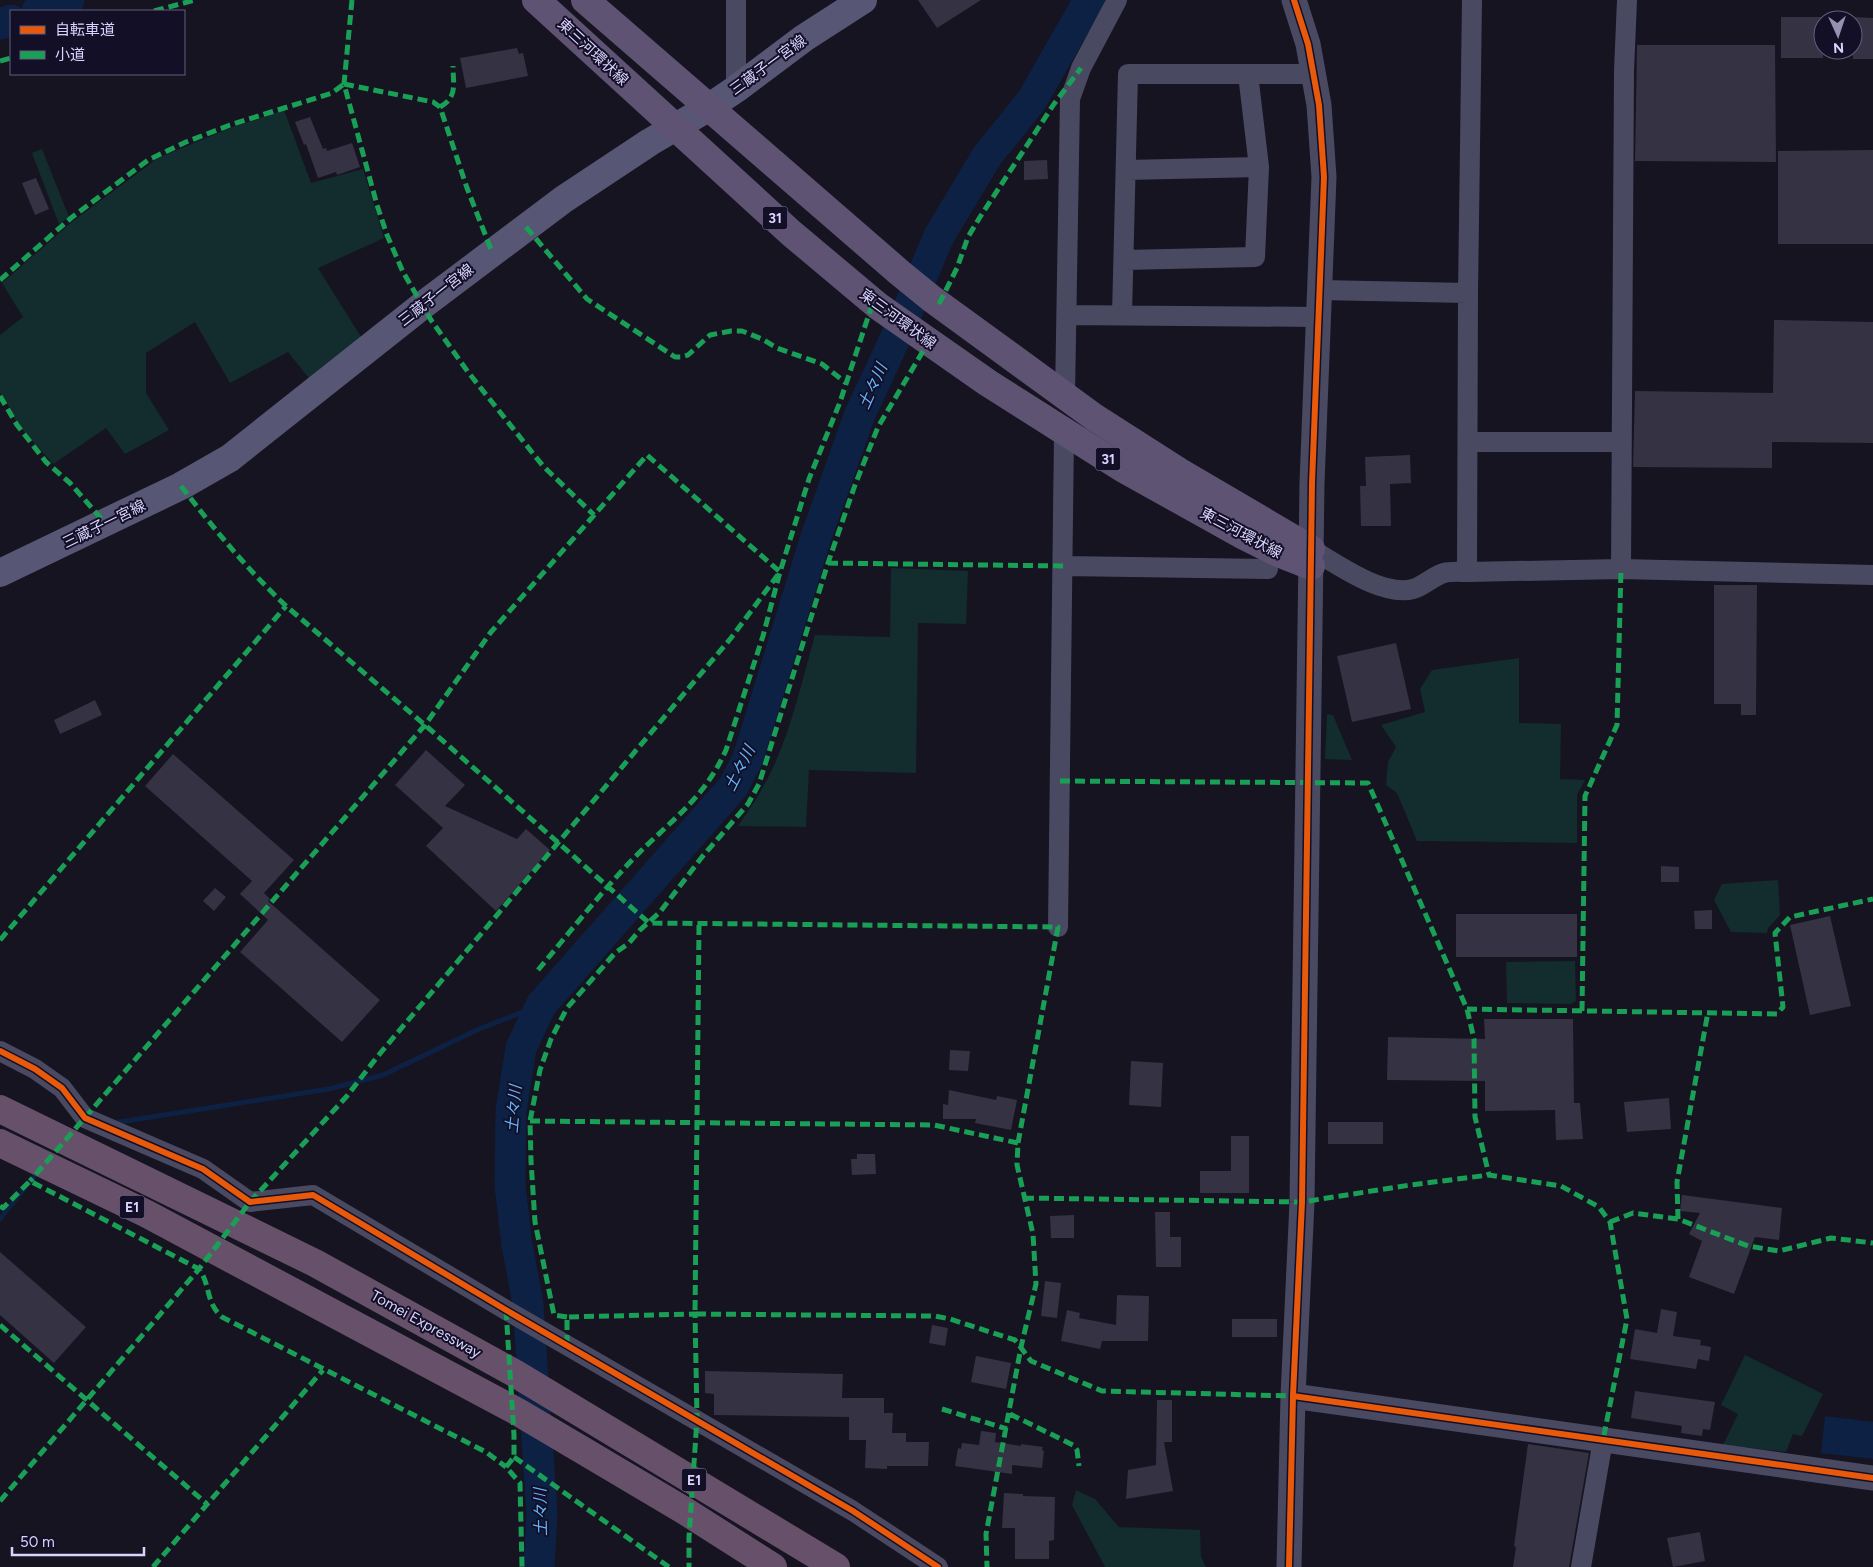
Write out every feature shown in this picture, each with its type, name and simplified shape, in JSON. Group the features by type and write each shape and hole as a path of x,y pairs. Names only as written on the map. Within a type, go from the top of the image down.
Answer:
{"highway":[{"name":"Tomei Expressway","path":"0,1110 316,1263 516,1374 836,1567"},
{"name":"E1","path":"0,1142 147,1214 518,1412 685,1511 772,1567"}],"main road":[{"name":"東三河環状線","path":"536,0 791,234 878,306 988,383 1064,433 1122,468 1278,554 1311,557"},
{"name":"東三河環状線","path":"585,0 708,108 932,299 1094,417 1311,557"},
{"name":"三蔵子一宮線","path":"0,573 181,486 230,458 423,305 556,204 675,127 708,108 804,38 863,0"}],"street":[{"path":"736,0 736,89"},
{"path":"1065,396 1070,98 1081,68 1117,0"},
{"path":"1289,1567 1302,1202 1311,557 1324,177 1319,105 1308,44 1294,0"},
{"path":"1467,572 1472,0"},
{"path":"1621,569 1624,90 1627,0"},
{"path":"1122,315 1128,74 1313,74"},
{"path":"1124,260 1255,257 1259,168 1248,74"},
{"path":"1126,170 1259,168"},
{"path":"1320,290 1468,293"},
{"path":"1067,316 1318,317"},
{"path":"1058,927 1064,433"},
{"path":"1468,442 1621,442"},
{"path":"1311,557 1384,586 1404,590 1414,589 1444,572 1621,569 1873,575"},
{"path":"1063,566 1268,569"},
{"path":"0,1051 35,1069 62,1088 85,1118 203,1169 250,1202 313,1195 515,1315 845,1506 938,1567"},
{"path":"1294,1396 1873,1478"},
{"path":"1581,1567 1603,1440"}],"green space":[{"path":"284,110 311,183 363,169 384,238 318,268 363,340 311,381 288,352 230,383 195,322 146,353 146,393 169,430 125,454 106,428 53,464 18,425 0,393 0,335 23,317 2,283 73,221 158,158 230,128"},
{"path":"42,149 69,217 59,224 32,153"},
{"path":"891,568 968,571 966,624 918,623 916,773 809,770 806,827 738,826 769,776 786,737 815,635 890,637"},
{"path":"1519,658 1519,723 1561,724 1560,779 1585,780 1577,795 1577,843 1417,841 1397,793 1386,785 1388,762 1396,747 1381,725 1425,712 1420,689 1432,670"},
{"path":"1327,714 1333,715 1352,760 1325,759"},
{"path":"1778,880 1780,915 1768,928 1767,933 1731,932 1714,900 1722,884"},
{"path":"1575,961 1576,1001 1571,1004 1507,1003 1506,962"},
{"path":"1745,1355 1823,1394 1802,1436 1793,1434 1786,1452 1723,1445 1738,1414 1721,1405"},
{"path":"1076,1490 1095,1499 1119,1527 1200,1530 1201,1557 1206,1567 1105,1567 1072,1505"}],"water":[{"path":"1825,1416 1873,1422 1873,1459 1821,1453"}],"building":[{"path":"918,0 981,0 937,28"},
{"path":"1781,17 1813,17 1813,58 1781,58"},
{"path":"1863,18 1873,18 1873,59 1863,59"},
{"path":"1637,45 1775,45 1776,162 1635,161"},
{"path":"517,48 519,54 523,53 528,76 466,88 460,58"},
{"path":"310,117 323,149 326,148 327,151 352,143 360,167 337,175 336,172 318,178 306,144 304,145 295,122"},
{"path":"1873,150 1873,244 1778,244 1778,151"},
{"path":"1047,160 1048,179 1024,180 1024,161"},
{"path":"36,178 49,209 35,215 22,183"},
{"path":"1774,320 1873,322 1873,443 1772,442 1772,468 1633,467 1635,391 1773,393"},
{"path":"1410,455 1411,483 1390,484 1391,526 1361,526 1360,486 1366,486 1365,457"},
{"path":"1714,585 1757,585 1756,715 1741,715 1741,704 1714,704"},
{"path":"1396,643 1411,709 1352,722 1337,656"},
{"path":"95,700 102,715 60,734 54,720"},
{"path":"426,750 465,785 445,806 517,839 526,829 550,850 496,911 426,846 443,828 395,785"},
{"path":"173,754 294,860 264,893 270,899 268,901 380,1000 342,1042 240,952 268,920 240,894 252,881 145,786"},
{"path":"1661,866 1679,867 1679,882 1661,882"},
{"path":"215,888 226,897 214,911 203,901"},
{"path":"1712,910 1712,929 1695,929 1694,911"},
{"path":"1456,914 1577,914 1577,957 1456,957"},
{"path":"1830,916 1851,1006 1810,1015 1790,925"},
{"path":"1484,1019 1573,1019 1574,1103 1580,1103 1583,1139 1556,1140 1555,1110 1485,1111 1485,1081 1387,1080 1388,1037 1485,1039"},
{"path":"950,1050 970,1051 968,1071 949,1070"},
{"path":"1131,1061 1163,1063 1161,1107 1129,1105"},
{"path":"949,1090 996,1100 997,1096 1017,1100 1011,1130 975,1123 976,1119 943,1119 943,1104 948,1105"},
{"path":"1669,1098 1671,1129 1627,1132 1624,1102"},
{"path":"1328,1122 1383,1122 1383,1144 1328,1144"},
{"path":"1231,1136 1249,1136 1249,1193 1200,1193 1200,1171 1231,1171"},
{"path":"857,1154 875,1154 876,1174 852,1175 851,1159 857,1159"},
{"path":"1682,1195 1782,1208 1779,1240 1755,1237 1734,1294 1689,1277 1702,1241 1689,1234 1700,1213 1680,1211"},
{"path":"1155,1212 1170,1212 1170,1237 1181,1237 1181,1267 1156,1267"},
{"path":"1074,1215 1074,1238 1051,1238 1050,1216"},
{"path":"0,1252 86,1327 54,1363 0,1315"},
{"path":"1045,1281 1061,1283 1057,1318 1041,1316"},
{"path":"1117,1295 1149,1296 1148,1341 1102,1341 1100,1349 1061,1341 1067,1310 1080,1313 1079,1318 1116,1325"},
{"path":"1661,1309 1677,1312 1673,1336 1701,1340 1700,1345 1711,1347 1709,1361 1698,1359 1696,1369 1630,1359 1635,1329 1657,1333"},
{"path":"1232,1319 1277,1319 1277,1337 1232,1337"},
{"path":"932,1325 948,1328 945,1346 929,1343"},
{"path":"976,1356 1011,1363 1006,1389 971,1382"},
{"path":"705,1371 843,1374 842,1398 884,1398 884,1413 893,1413 892,1433 906,1433 906,1442 929,1442 928,1466 887,1466 887,1469 865,1468 866,1440 849,1440 849,1417 714,1415 714,1394 705,1393"},
{"path":"1635,1391 1715,1402 1710,1430 1703,1429 1702,1436 1681,1433 1682,1426 1631,1418"},
{"path":"1157,1400 1172,1400 1172,1442 1164,1442 1173,1491 1126,1499 1128,1470 1156,1465"},
{"path":"981,1431 996,1433 995,1442 1043,1447 1042,1468 1012,1465 1012,1474 955,1466 958,1448 961,1449 962,1443 979,1445"},
{"path":"1528,1444 1589,1453 1569,1567 1513,1567 1516,1547 1514,1546"},
{"path":"1004,1493 1023,1494 1023,1496 1055,1497 1054,1540 1049,1541 1049,1559 1015,1559 1015,1528 1002,1528"},
{"path":"1700,1532 1705,1561 1673,1567 1667,1538"}],"waterway":[{"path":"40,10 69,0"},
{"name":"土々川","path":"539,1567 542,1514 528,1304 517,1245 510,1186 511,1111 521,1048 541,1005 733,787 747,760 816,537 860,414 901,326 939,236 987,156 1032,100 1089,0"},
{"path":"0,24 10,20"},
{"path":"113,1123 329,1089 383,1075 479,1029 541,1005"},
{"path":"0,1219 39,1170"}],"marked path":[{"path":"158,10 195,0"},
{"path":"352,0 344,84 377,205 387,235 403,272 431,320 468,372 543,466 594,515"},
{"path":"0,61 10,58"},
{"path":"440,107 450,99 452,94 454,84 453,66"},
{"path":"939,304 957,268 968,237 980,217 1054,104 1081,68"},
{"path":"344,84 433,102 440,107 467,188 492,252"},
{"path":"0,280 71,218 148,160 186,142 230,125 332,93 344,84"},
{"path":"526,227 587,299 675,357 688,355 710,335 742,331 762,339 777,348 822,364 846,383"},
{"path":"538,970 622,870 697,796 708,782 726,750 763,636 780,572 809,479 840,402 873,302"},
{"path":"567,1317 554,1315 535,1222 531,1161 530,1121 540,1070 551,1039 567,1008 615,953 629,943 660,912 702,857 748,804 759,784 828,563 855,485 878,427 929,341"},
{"path":"0,396 17,425 46,462 70,483 105,523"},
{"path":"0,1501 199,1269 250,1202 347,1096 377,1057 731,638 780,572 647,455 491,632 425,725 30,1181"},
{"path":"181,486 231,548 286,606 425,725 649,923 1058,927 1018,1143 1017,1165 1033,1234 1036,1284 1021,1347 986,1534 987,1567"},
{"path":"828,563 1063,566"},
{"path":"1582,1011 1585,796 1617,725 1621,569"},
{"path":"0,940 286,606"},
{"path":"1060,781 1368,783 1467,1009 1474,1039 1475,1117 1489,1175"},
{"path":"1467,1009 1777,1014 1783,1007 1775,933 1790,917 1873,899"},
{"path":"699,925 695,1314 935,1316 1015,1340 1031,1361 1102,1391 1293,1396"},
{"path":"1678,1219 1677,1182 1708,1012"},
{"path":"530,1121 934,1125 1018,1143"},
{"path":"1024,1198 1302,1202 1489,1175 1561,1186 1599,1207 1610,1222 1627,1319 1603,1440"},
{"path":"0,1206 3,1208 30,1181 199,1269 203,1275 210,1299 222,1317 486,1452 506,1467"},
{"path":"1610,1222 1633,1213 1678,1219 1748,1246 1779,1251 1831,1238 1873,1243"},
{"path":"506,1310 514,1435 514,1457 506,1467 520,1483 522,1567"},
{"path":"567,1345 567,1317 695,1314 697,1419 689,1537 689,1567"},
{"path":"0,1325 207,1504"},
{"path":"153,1567 323,1370"},
{"path":"942,1409 1007,1429"},
{"path":"1010,1414 1073,1445 1077,1450 1079,1466"},
{"path":"514,1457 669,1567"}],"cycle path":[{"path":"1289,1567 1293,1396 1302,1202 1312,483 1324,177 1319,105 1308,44 1294,0"},
{"path":"0,1051 35,1069 62,1088 85,1118 203,1169 250,1202 313,1195 506,1310 853,1511 938,1567"},
{"path":"1293,1396 1873,1478"}]}
